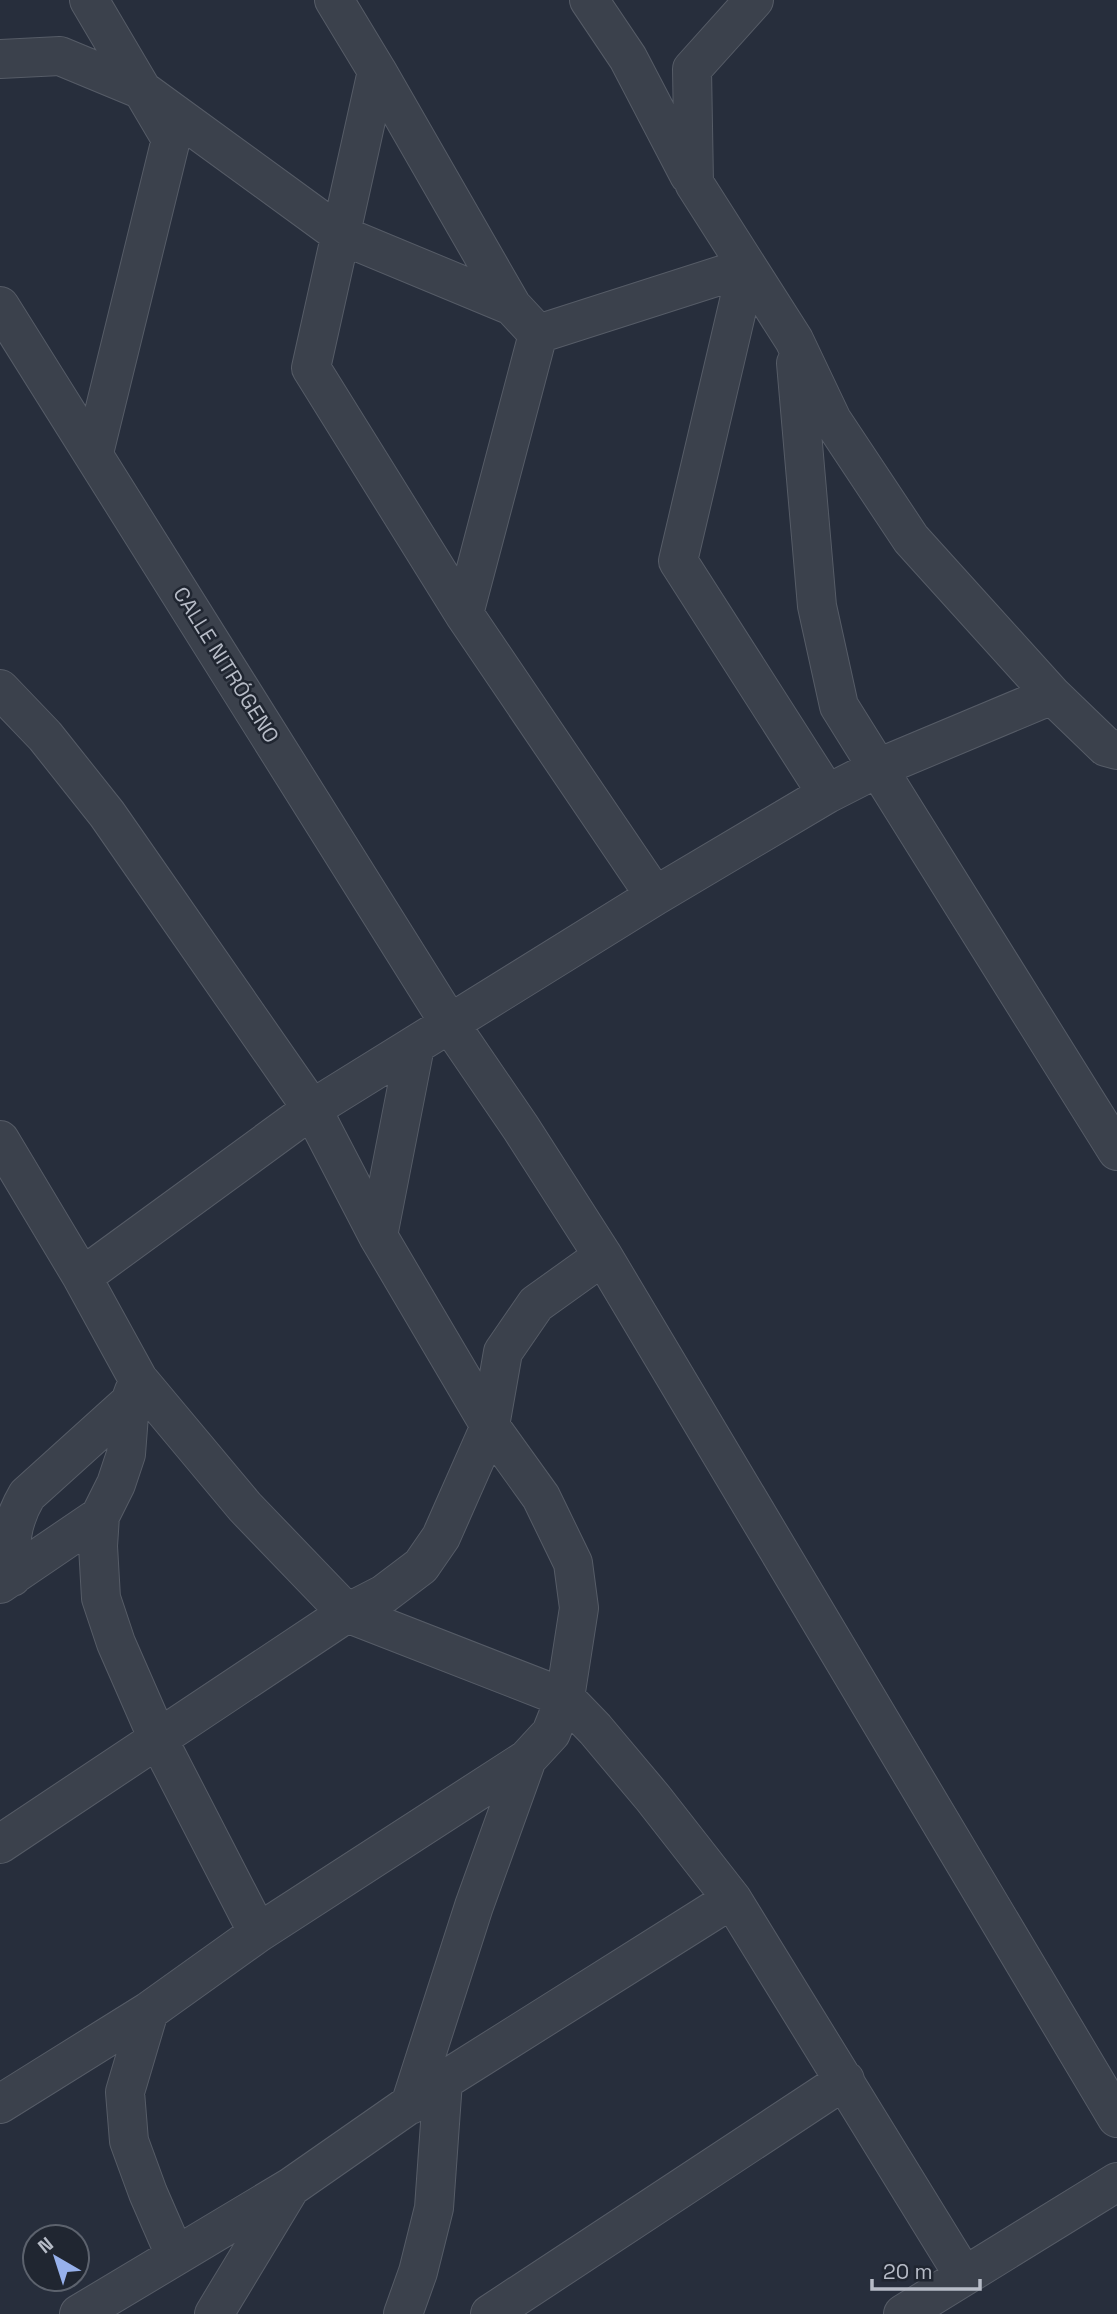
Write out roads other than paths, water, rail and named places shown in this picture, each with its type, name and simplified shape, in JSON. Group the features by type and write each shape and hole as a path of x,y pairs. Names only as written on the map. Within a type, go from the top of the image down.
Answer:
{"street":[{"path":"89,0 171,139 94,453"},
{"path":"334,0 512,306 538,334"},
{"path":"589,0 628,58 694,183 793,340 832,420 911,539 1052,695 1107,747 1117,750"},
{"path":"694,183 692,69 754,0"},
{"path":"0,59 60,56 142,90 341,235 512,306"},
{"path":"377,71 311,368 464,614 655,897"},
{"path":"538,334 747,267"},
{"path":"747,267 678,561 827,794"},
{"name":"CALLE NITRÓGENO","path":"0,306 450,1024 603,1256 1117,2118"},
{"path":"464,614 538,334"},
{"path":"793,340 817,606 838,706 1117,1151"},
{"path":"0,689 45,736 107,814 312,1109 378,1236 490,1426 541,1497 573,1563 579,1608 565,1698 551,1733 527,1759 258,1933 149,2011 0,2104"},
{"path":"82,1278 312,1109 655,897 827,794 878,768 1052,695"},
{"path":"378,1236 415,1046"},
{"path":"0,1140 82,1278 134,1391 347,1613 565,1698 595,1729 732,1899 964,2276"},
{"path":"0,1844 347,1613 384,1594 421,1566 441,1537 490,1426 503,1352 536,1304 603,1256"},
{"path":"134,1391 126,1454 116,1484 100,1516 98,1546 101,1598 116,1643 158,1739 258,1933"},
{"path":"6,1581 16,1513 27,1495 134,1391"},
{"path":"6,1581 100,1516"},
{"path":"410,2105 474,1906 527,1759"},
{"path":"79,2314 291,2187 443,2081 732,1899"},
{"path":"149,2011 125,2092 129,2141 175,2255"},
{"path":"490,2314 845,2080"},
{"path":"403,2314 418,2272 434,2208 443,2081"},
{"path":"903,2314 1117,2182"},
{"path":"215,2314 291,2187"}]}
